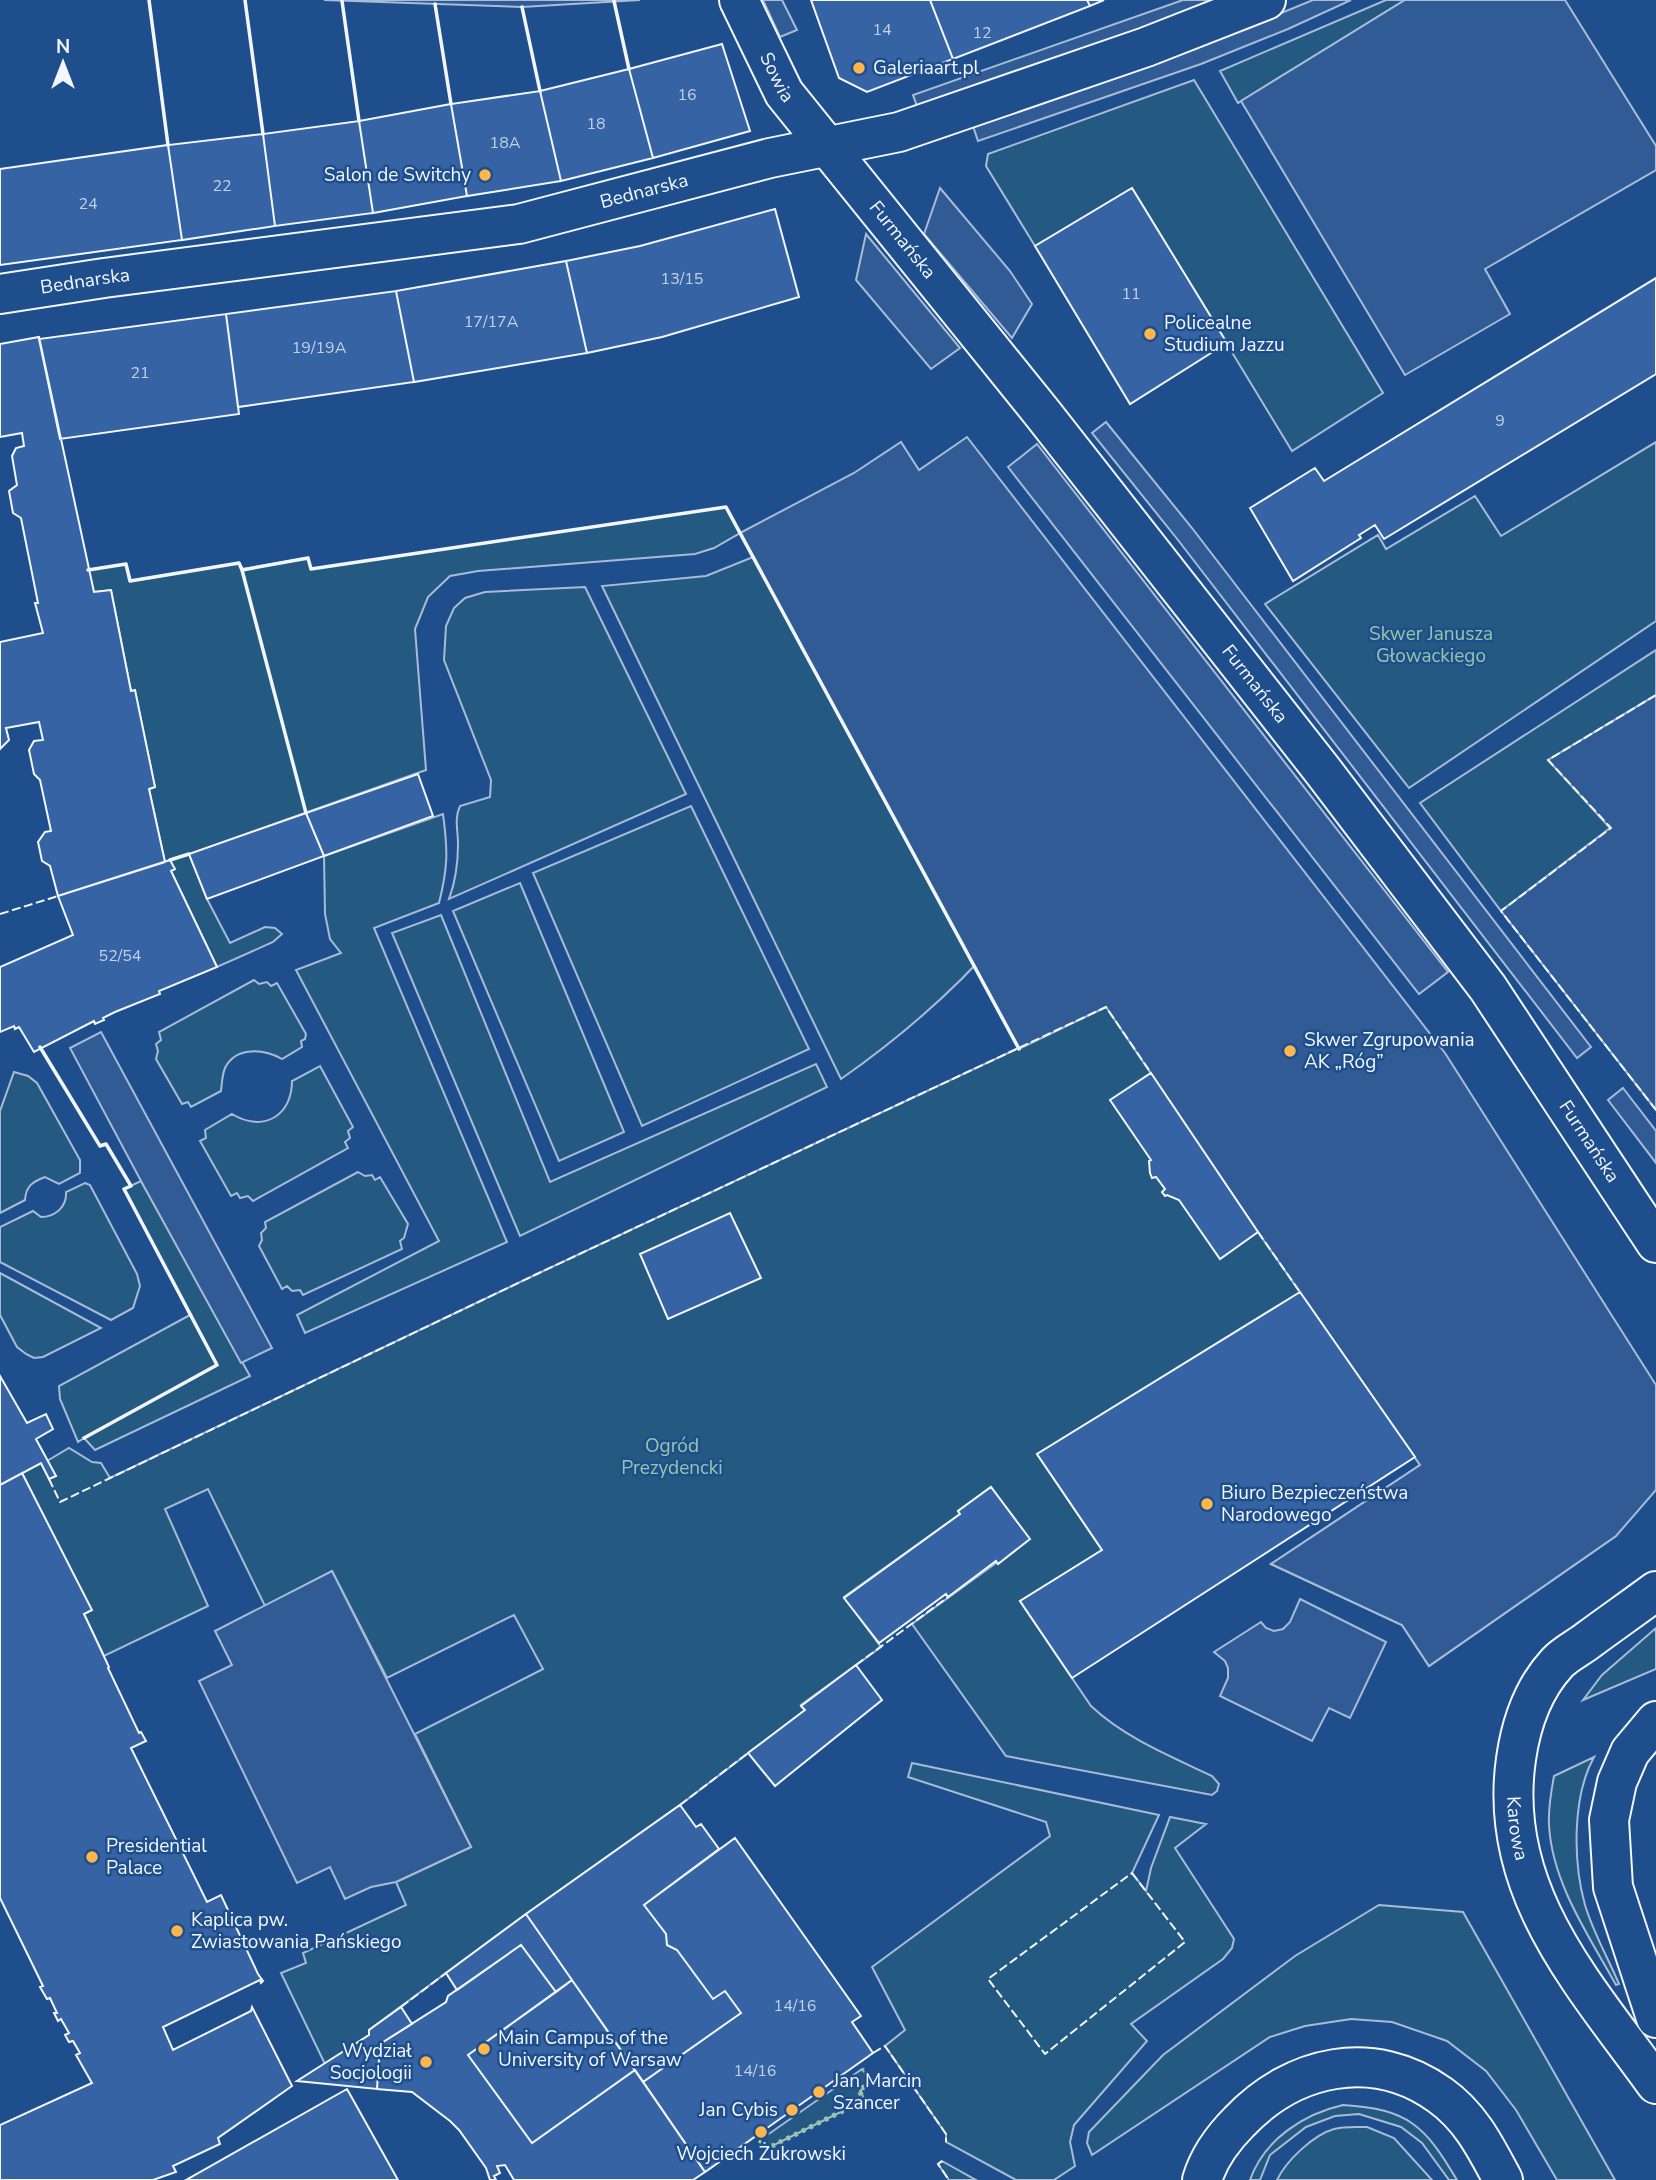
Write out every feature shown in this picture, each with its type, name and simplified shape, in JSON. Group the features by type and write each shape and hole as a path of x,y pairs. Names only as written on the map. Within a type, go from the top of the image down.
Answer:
{"street":[{"name":"Sowia","path":"739,0 784,93 825,147"},
{"name":"Bednarska","path":"0,294 519,224 770,158 910,128 1146,47 1266,0"},
{"name":"Furmańska","path":"825,147 1043,414 1323,771 1488,988 1656,1243"},
{"name":"Karowa","path":"1656,1591 1558,1662 1534,1695 1520,1734 1514,1770 1513,1813 1520,1860 1532,1894 1566,1957 1656,2084"},
{"path":"1656,1721 1630,1752 1617,1782 1609,1820 1613,1887 1656,2018"},
{"path":"1202,2180 1212,2155 1259,2101 1306,2076 1332,2069 1358,2067 1406,2077 1440,2095 1462,2114 1480,2137 1503,2180"}],"green space":[{"path":"1386,0 1405,0 1238,103 1220,71"},
{"path":"1194,80 1383,393 1292,451 1132,188 1035,246 986,166 988,154"},
{"name":"Skwer Janusza Głowackiego","path":"1656,442 1656,621 1409,788 1265,604 1378,535 1386,549 1475,496 1501,536"},
{"path":"726,507 740,533 714,548 695,554 478,571 450,576 428,597 415,629 426,770 189,854 207,899 230,943 265,927 275,928 282,934 273,942 217,967 165,862 149,789 155,787 135,691 131,691 111,590 94,592 88,570 126,564 131,581 239,563 243,569 308,558 311,569"},
{"path":"753,557 910,847 999,939 963,978 924,1014 841,1079 602,586 706,576"},
{"path":"585,587 686,794 449,899 457,865 458,811 460,806 490,797 491,780 444,660 446,626 454,608 465,598 485,592"},
{"path":"1656,650 1656,695 1549,760 1611,828 1501,911 1420,803"},
{"path":"691,806 809,1049 642,1126 533,873"},
{"path":"443,814 446,859 439,903 374,928 507,1242 305,1333 297,1315 439,1241 296,970 341,953 330,939 325,914 324,856"},
{"path":"520,883 624,1132 559,1161 453,911"},
{"path":"441,915 550,1182 816,1064 827,1087 520,1236 392,933"},
{"name":"Ogród Prezydencki","path":"1091,958 1554,1438 1616,1536 1429,1666 1402,1625 1271,1564 1420,1465 1300,1293 1037,1454 1102,1550 1020,1601 1091,1706 1133,1737 1212,1776 1219,1784 1212,1795 1006,1756 912,1624 1029,1539 991,1487 958,1511 960,1514 844,1597 881,1647 801,1705 805,1710 680,1805 526,1914 369,2030 369,2035 325,2064 281,1973 306,1963 303,1953 406,1905 396,1882 471,1847 415,1734 543,1669 514,1615 387,1678 332,1571 265,1606 208,1489 165,1509 208,1606 104,1656 84,1614 91,1610 22,1473 41,1463 49,1479 56,1476 47,1461 69,1448 92,1462 101,1463 110,1478 1106,1007"},
{"path":"254,980 259,984 267,982 271,986 277,983 306,1034 301,1041 302,1047 282,1059 259,1052 236,1056 225,1068 221,1091 191,1107 188,1102 182,1104 156,1059 156,1044 161,1040 159,1032"},
{"path":"320,1066 353,1127 348,1131 350,1138 345,1142 348,1148 253,1201 248,1196 240,1198 237,1193 231,1196 200,1141 206,1138 205,1130 232,1114 254,1122 274,1118 287,1104 292,1081"},
{"path":"14,1072 28,1076 37,1083 80,1160 80,1173 59,1184 45,1177 37,1181 28,1188 25,1200 0,1213 0,1111"},
{"path":"358,1172 365,1176 372,1175 375,1180 380,1177 408,1224 404,1238 400,1241 402,1249 303,1295 300,1290 292,1291 287,1286 282,1289 259,1246 261,1233 266,1228 265,1222"},
{"path":"141,1181 250,1376 95,1450 84,1438 78,1442 60,1399 59,1386 190,1315 124,1189"},
{"path":"85,1183 90,1185 137,1274 140,1286 133,1308 111,1320 0,1262 0,1227 33,1211 41,1217 55,1213 62,1207 66,1192"},
{"path":"0,1273 101,1328 43,1357 34,1358 26,1354 17,1347 0,1315"},
{"path":"1656,1628 1656,1669 1583,1700 1602,1675"},
{"path":"1594,1757 1578,1810 1578,1869 1585,1905 1619,1984 1616,1985 1564,1888 1552,1847 1549,1825 1554,1776"},
{"path":"912,1763 1159,1815 1132,1873 1146,1891 1151,1868 1170,1817 1206,1824 1175,1848 1234,1939 1232,1948 1223,1959 1131,2024 1147,2041 1074,2125 1070,2142 1075,2166 1054,2180 1016,2180 946,2142 946,2134 885,2046 905,2030 872,1967 1050,1836 1046,1822 908,1777"},
{"path":"1379,1905 1463,1912 1615,2180 1557,2180 1516,2110 1486,2071 1447,2041 1392,2022 1351,2019 1305,2026 1270,2037 1092,2155 1087,2143 1089,2132 1163,2055 1295,1956"},
{"path":"862,2069 871,2081 860,2091 865,2100 766,2149 760,2140"},
{"path":"1343,2105 1384,2111 1413,2124 1435,2146 1457,2180 1449,2180 1422,2143 1401,2127 1359,2114 1335,2116 1306,2127 1270,2155 1260,2180 1250,2180 1265,2153 1287,2131 1314,2115"},
{"path":"1367,2127 1394,2138 1432,2180 1277,2180 1293,2157 1326,2132 1338,2128"},
{"path":"942,2161 976,2180 949,2180 938,2164"}],"shaded area":[{"path":"324,0 640,0 522,7"},
{"path":"763,0 782,0 797,30 780,37"},
{"path":"1183,0 1226,0 918,109 913,95"},
{"path":"1313,0 1351,0 1201,64 978,141 973,126 1193,49"},
{"path":"1405,0 1565,0 1656,146 1656,170 1485,269 1510,314 1405,375 1241,101"},
{"path":"940,188 1010,271 1032,304 1012,338 924,234"},
{"path":"866,234 960,348 931,369 856,280"},
{"path":"1106,422 1192,528 1591,1047 1577,1058 1178,540 1092,433"},
{"name":"Skwer Zgrupowania AK „Róg”","path":"967,437 1445,1053 1656,1385 1656,1490 1616,1536 1429,1666 1402,1625 1271,1564 1420,1465 1106,1007 1019,1049 740,533 854,473 901,442 919,470"},
{"path":"1037,444 1448,972 1419,994 1008,467"},
{"path":"1656,695 1656,1110 1501,911 1610,828 1548,760"},
{"path":"101,1032 272,1348 241,1363 70,1048"},
{"path":"1623,1088 1656,1131 1656,1163 1608,1100"},
{"path":"332,1571 471,1847 396,1882 371,1887 345,1899 330,1867 297,1883 199,1681 232,1665 215,1631"},
{"path":"1300,1599 1386,1642 1350,1718 1329,1708 1312,1741 1220,1696 1228,1678 1228,1668 1225,1661 1214,1652 1261,1622 1274,1631 1283,1629 1290,1622"}],"building":[{"path":"811,0 930,0 953,59 867,92 839,78"},
{"path":"930,0 1087,0 1090,6 953,59"},
{"path":"1087,0 1104,0 1090,6"},
{"path":"722,44 750,131 653,158 629,69"},
{"path":"629,69 653,158 561,181 540,91"},
{"path":"540,91 561,181 467,196 451,104"},
{"path":"451,104 467,196 373,213 359,121"},
{"path":"359,121 373,213 275,226 263,134"},
{"path":"263,134 275,226 182,240 168,145"},
{"path":"168,145 182,240 0,265 0,169"},
{"path":"1132,188 1227,343 1130,404 1035,246"},
{"path":"775,209 799,297 662,337 587,353 566,261 640,246"},
{"path":"566,261 587,353 414,382 396,291"},
{"path":"1656,278 1656,374 1384,539 1375,525 1359,535 1361,538 1293,581 1250,508 1315,468 1324,481"},
{"path":"396,291 414,382 238,407 226,314"},
{"path":"226,314 239,414 60,439 39,339"},
{"path":"39,337 94,592 111,590 131,691 135,690 155,787 149,789 165,862 58,896 50,866 42,861 38,842 45,832 51,831 40,780 34,774 29,750 34,741 43,740 39,722 6,728 9,740 0,749 0,642 43,633 35,603 38,603 21,518 13,513 9,491 17,485 12,456 16,448 24,446 22,433 0,437 0,344"},
{"path":"418,774 433,816 324,856 306,813"},
{"path":"306,813 324,856 207,899 189,854"},
{"path":"170,860 175,869 171,871 217,967 159,991 160,994 115,1012 95,1024 94,1021 34,1052 19,1027 15,1029 14,1026 0,1032 0,967 73,935 58,896"},
{"path":"1151,1073 1258,1232 1220,1259 1179,1200 1165,1196 1162,1192 1165,1189 1156,1177 1152,1178 1151,1160 1110,1100"},
{"path":"730,1213 761,1278 668,1319 640,1254"},
{"name":"Biuro Bezpieczeństwa Narodowego","path":"1300,1292 1415,1457 1072,1678 1020,1601 1102,1550 1037,1454"},
{"path":"0,1376 27,1423 46,1414 53,1429 36,1439 56,1476 49,1479 41,1463 0,1485"},
{"name":"Presidential Palace","path":"22,1473 92,1610 84,1614 139,1733 141,1732 146,1741 131,1748 207,1902 221,1895 263,1981 261,1983 260,1980 163,2027 173,2050 251,2011 252,2007 292,2086 218,2138 220,2144 173,2166 176,2172 153,2180 0,2180 0,2125 92,2083 76,2055 80,2053 73,2041 69,2042 65,2035 69,2033 61,2019 58,2021 50,1998 47,1999 40,1987 43,1986 0,1898 0,1485"},
{"path":"991,1487 1030,1539 998,1564 996,1561 948,1597 946,1594 879,1643 844,1598 960,1514 958,1511"},
{"path":"856,1665 882,1700 775,1786 748,1753 805,1710 801,1706"},
{"path":"680,1805 696,1827 701,1824 719,1849 644,1905 666,1934 667,1945 677,1950 713,1999 725,1991 741,2013 643,2082 526,1914"},
{"path":"735,1838 861,2016 852,2022 873,2053 705,2172 643,2082 741,2013 725,1991 713,1999 677,1950 667,1945 666,1934 644,1905"},
{"path":"526,1914 572,1980 556,1992 521,1945 457,1990 446,1973"},
{"name":"Wydział Socjologii","path":"521,1945 556,1992 468,2055 532,2143 635,2070 705,2172 693,2180 514,2180 505,2165 497,2166 500,2173 494,2176 496,2180 490,2180 486,2168 450,2121 412,2092 377,2089 380,2044 446,2002 448,1996"},
{"path":"572,1980 635,2070 532,2143 468,2055"},
{"path":"401,2007 412,2024 380,2044 377,2089 297,2081 369,2035 369,2030"},
{"path":"347,2089 398,2180 186,2180"}],"hedge":[{"path":"760,2140 766,2149 865,2100 859,2091 871,2081 862,2069"}],"fence":[{"path":"1656,695 1548,760 1611,828 1501,911 1656,1110"},
{"path":"0,914 58,896"},
{"path":"49,1479 60,1502 1106,1007 1151,1073"},
{"path":"1258,1232 1300,1292"},
{"path":"856,1665 948,1597"},
{"path":"680,1805 748,1753"},
{"path":"1132,1873 1185,1942 1045,2054 988,1979 1132,1873"},
{"path":"401,2007 446,1973"},
{"path":"873,2053 885,2046 946,2134 946,2142"},
{"path":"942,2161 938,2164 949,2180"}],"wall":[{"path":"149,0 168,145"},
{"path":"245,0 263,134"},
{"path":"342,1 359,121"},
{"path":"614,1 629,69"},
{"path":"435,4 451,104"},
{"path":"522,7 540,91"},
{"path":"306,813 242,570 308,558 311,569 726,507 1019,1049"},
{"path":"88,570 126,564 130,581 239,563 242,570"},
{"path":"170,860 189,854"},
{"path":"40,1047 100,1146 106,1144 131,1186 124,1189 217,1365 84,1438"}],"place":[{"name":"Galeriaart.pl","path":"859,68"},
{"name":"Salon de Switchy","path":"485,175"},
{"name":"Policealne Studium Jazzu","path":"1150,334"},
{"name":"Skwer Zgrupowania AK „Róg”","path":"1290,1051"},
{"name":"Biuro Bezpieczeństwa Narodowego","path":"1207,1504"},
{"name":"Presidential Palace","path":"92,1857"},
{"name":"Kaplica pw. Zwiastowania Pańskiego","path":"177,1931"},
{"name":"Main Campus of the University of Warsaw","path":"484,2049"},
{"name":"Wydział Socjologii","path":"426,2062"},
{"name":"Jan Marcin Szancer","path":"819,2092"},
{"name":"Jan Cybis","path":"792,2110"},
{"name":"Wojciech Żukrowski","path":"761,2132"}]}
